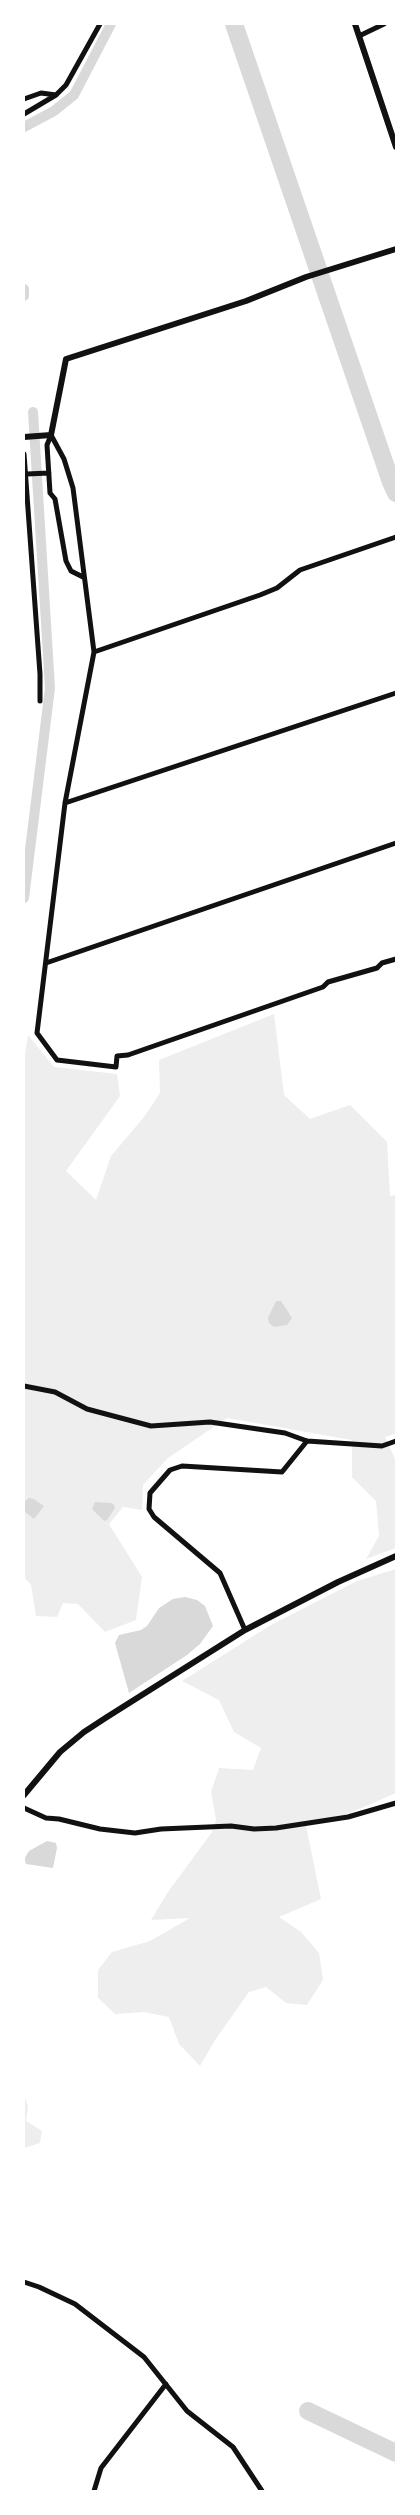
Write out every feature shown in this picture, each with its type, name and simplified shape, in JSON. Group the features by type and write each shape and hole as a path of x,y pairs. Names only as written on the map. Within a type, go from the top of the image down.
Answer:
{"street":[{"path":"24,114 56,95 72,79 100,24"},
{"path":"355,24 396,147"},
{"path":"358,36 384,24"},
{"path":"24,100 41,93 56,95"},
{"path":"83,577 71,570 66,561 54,499 50,493 47,445 51,435 66,359 246,301 306,277 396,249"},
{"path":"24,437 51,435"},
{"path":"51,435 64,459 73,488 94,652 66,803 37,1033 57,1060 116,1067 118,1056 128,1055 323,987 328,982 376,968 382,963 396,959"},
{"path":"24,454 27,474 40,674 40,701"},
{"path":"27,474 49,473"},
{"path":"94,652 260,595 277,588 300,570 396,537"},
{"path":"66,803 396,692"},
{"path":"46,963 396,843"},
{"path":"24,1386 55,1392 87,1409 151,1426 224,1423 285,1433 307,1441 382,1446 396,1440"},
{"path":"245,1630 220,1572 154,1517 149,1509 150,1493 170,1470 182,1466 282,1472 307,1441"},
{"path":"24,1795 60,1752 84,1732 245,1630 338,1582 396,1556"},
{"path":"24,1808 46,1818 58,1818 100,1829 135,1833 161,1828 231,1826 254,1829 276,1828 348,1817 396,1803"},
{"path":"24,2282 60,2297 88,2314 144,2357 187,2411 233,2447 262,2491"},
{"path":"94,2491 101,2468 166,2384"}],"shaded area":[{"path":"274,1014 284,1095 310,1119 350,1105 387,1142 390,1196 396,1195 396,1433 385,1437 396,1461 396,1548 366,1559 379,1536 376,1501 352,1477 352,1440 227,1418 168,1458 143,1485 142,1510 123,1507 109,1524 142,1577 136,1620 105,1632 78,1604 63,1603 57,1617 36,1616 31,1585 24,1577 24,1060 28,1035 54,1067 117,1074 120,1096 66,1171 96,1200 111,1156 144,1117 160,1093 159,1060"},
{"path":"276,1301 281,1301 292,1318 287,1325 274,1327 269,1323 268,1318"},
{"path":"29,1498 44,1506 34,1519 24,1511 24,1502"},
{"path":"95,1502 111,1503 114,1505 115,1508 107,1520 104,1521 92,1509"},
{"path":"396,1569 396,1793 343,1816 305,1821 321,1899 279,1917 301,1932 319,1953 323,1980 307,2005 286,2003 266,1987 249,1992 215,2040 200,2066 179,2044 169,2017 144,2012 115,2014 98,1998 98,1970 112,1952 150,1941 190,1918 151,1920 168,1892 212,1832 216,1820 211,1792 219,1768 253,1770 261,1748 234,1732 219,1700 182,1681 271,1625 357,1581"},
{"path":"185,1597 197,1600 205,1606 213,1626 200,1644 187,1655 129,1693 115,1643 119,1635 141,1630 147,1626 159,1608 173,1599"},
{"path":"47,1841 56,1843 57,1848 53,1868 26,1864 24,1859 29,1851"},
{"path":"24,2095 28,2106 26,2121 42,2131 40,2143 24,2148"}],"waterway":[{"path":"24,127 54,111 74,95 111,24"},
{"path":"234,24 396,493"},
{"path":"24,289 24,296"},
{"path":"24,898 50,688 33,412"},
{"path":"308,2411 396,2453"}]}
